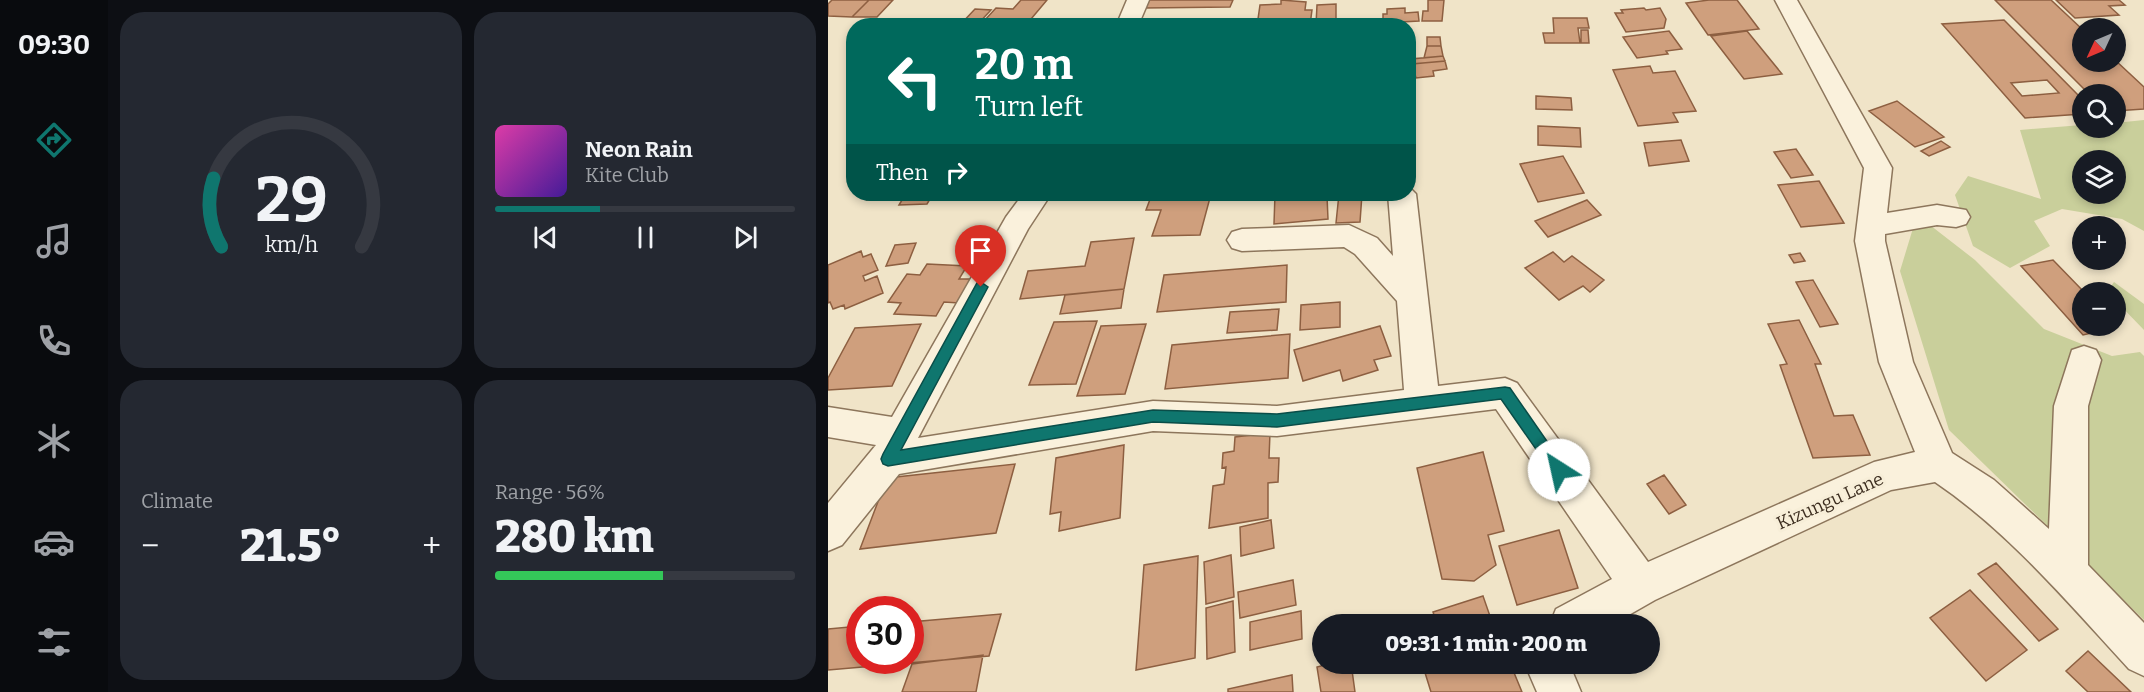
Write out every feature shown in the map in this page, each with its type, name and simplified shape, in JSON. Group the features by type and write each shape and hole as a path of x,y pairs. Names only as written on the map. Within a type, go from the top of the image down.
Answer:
{"street":[{"path":"1130,18 1138,0"},
{"path":"1786,0 1878,168 1870,241 1896,362 1939,465 1981,492 2068,573 2144,654"},
{"path":"828,532 895,446 1016,224 1032,201"},
{"path":"1403,201 1422,403"},
{"path":"1871,226 1937,215 1956,217"},
{"path":"1242,240 1349,236 1366,246 1412,298"},
{"path":"2068,573 2071,406 2084,360"},
{"path":"828,422 895,446 1153,416 1277,421 1505,393 1641,586"},
{"name":"Kizungu Lane","path":"1589,614 1641,586 1887,474 1939,465"},
{"path":"1551,674 1559,692"}],"green space":[{"path":"2144,120 2144,231 2126,221 2126,216 2104,216 2062,209 2034,221 2050,246 2010,268 1973,246 1955,195 1968,176 2041,199 2020,130 2072,126 2072,138 2126,138 2126,122"},
{"path":"1917,215 1975,260 2044,329 2112,356 2140,352 2144,356 2144,620 1949,430 1900,271"},
{"path":"2126,291 2144,304 2144,330 2126,311"}],"building":[{"path":"832,0 869,0 852,17 828,16 828,4"},
{"path":"869,0 893,0 877,17 852,17"},
{"path":"1021,0 1047,0 1032,18 987,18 996,8 1013,9"},
{"path":"1148,0 1233,0 1230,7 1144,8"},
{"path":"1281,0 1306,2 1305,10 1312,10 1311,18 1258,18 1260,5 1281,4"},
{"path":"1428,0 1444,0 1442,21 1422,21 1423,11 1428,11"},
{"path":"1737,0 1759,29 1708,35 1686,3"},
{"path":"1995,0 2051,0 2072,20 2072,72 2126,70 2144,87 2144,109 2126,110 2126,84 2079,84"},
{"path":"2056,0 2119,0 2125,5 2109,6 2119,15 2075,18"},
{"path":"1336,4 1336,18 1316,18 1317,5"},
{"path":"1405,8 1405,13 1418,12 1419,21 1416,21 1416,18 1383,18 1383,14 1387,14 1387,9"},
{"path":"1644,8 1646,10 1660,8 1666,19 1664,28 1626,32 1615,13 1623,13 1621,10"},
{"path":"975,9 991,10 984,18 967,18"},
{"path":"1553,18 1587,18 1589,28 1578,28 1580,43 1545,43 1543,33 1554,33"},
{"path":"2004,20 2072,89 2072,115 2025,118 1942,24","holes":["2047,80 2059,93 2022,96 2011,83"]},
{"path":"1581,30 1588,30 1589,43 1581,43"},
{"path":"1669,31 1682,49 1666,51 1668,54 1637,58 1623,37"},
{"path":"1747,31 1782,74 1744,79 1711,36"},
{"path":"1427,37 1440,37 1441,46 1427,46"},
{"path":"1427,46 1441,46 1443,56 1424,58"},
{"path":"1443,56 1445,61 1416,64 1416,59"},
{"path":"1445,61 1447,69 1433,71 1434,76 1416,78 1416,64"},
{"path":"1650,66 1653,73 1675,71 1696,111 1673,113 1678,122 1638,126 1613,70"},
{"path":"1536,96 1571,98 1572,110 1536,109"},
{"path":"1897,101 1944,137 1915,147 1869,111"},
{"path":"1538,126 1580,128 1581,147 1538,145"},
{"path":"1681,140 1689,161 1649,166 1644,143"},
{"path":"1941,141 1950,147 1929,156 1921,151"},
{"path":"1796,149 1813,175 1791,178 1774,152"},
{"path":"1563,156 1584,193 1538,202 1520,164"},
{"path":"1819,181 1844,223 1801,227 1778,185"},
{"path":"1587,200 1601,215 1548,237 1535,221"},
{"path":"901,201 929,201 927,204 899,205"},
{"path":"1149,201 1209,201 1200,235 1152,236 1161,210 1146,210"},
{"path":"1275,201 1327,201 1328,219 1274,224"},
{"path":"1338,201 1362,201 1360,222 1336,223"},
{"path":"1134,238 1124,289 1020,299 1028,271 1085,266 1091,242"},
{"path":"916,243 908,263 886,266 895,245"},
{"path":"861,251 863,257 871,254 878,270 863,276 865,281 877,276 883,293 845,309 844,305 833,309 830,302 828,303 828,265"},
{"path":"1553,252 1564,262 1572,256 1604,280 1590,292 1583,286 1559,300 1525,268"},
{"path":"1800,253 1805,261 1794,263 1789,255"},
{"path":"2053,260 2074,282 2072,282 2072,323 2021,266"},
{"path":"927,264 967,266 959,279 973,279 959,303 944,302 936,316 894,314 901,303 888,302 907,274 920,275"},
{"path":"1287,265 1286,302 1157,312 1164,275"},
{"path":"1813,280 1838,324 1820,327 1796,282"},
{"path":"1124,289 1121,308 1060,314 1065,295"},
{"path":"1340,302 1340,327 1300,330 1301,305"},
{"path":"1279,309 1277,330 1227,333 1230,312"},
{"path":"1799,320 1821,364 1815,364 1834,416 1853,415 1870,455 1813,458 1780,365 1787,364 1768,324"},
{"path":"1097,321 1076,384 1029,385 1054,322"},
{"path":"921,324 892,386 828,390 828,378 855,328"},
{"path":"1146,324 1125,394 1077,396 1101,326"},
{"path":"1380,326 1391,356 1374,360 1378,370 1343,381 1340,370 1303,381 1294,350"},
{"path":"1290,334 1288,378 1165,389 1172,345"},
{"path":"1270,433 1269,458 1279,458 1278,482 1268,483 1268,518 1209,528 1213,486 1224,484 1226,467 1222,468 1223,453 1234,451 1235,437"},
{"path":"1124,445 1120,518 1059,531 1061,512 1050,514 1056,458"},
{"path":"1483,452 1504,531 1488,535 1496,565 1474,581 1442,579 1417,468"},
{"path":"1015,464 996,533 860,549 887,478"},
{"path":"1664,475 1686,505 1669,514 1647,484"},
{"path":"1271,520 1274,548 1241,556 1240,527"},
{"path":"1559,530 1578,588 1517,605 1499,546"},
{"path":"1231,555 1234,597 1206,604 1204,562"},
{"path":"1198,556 1195,658 1136,670 1144,565"},
{"path":"1996,563 2058,629 2039,641 1978,574"},
{"path":"1293,580 1296,605 1240,618 1238,592"},
{"path":"1970,590 2027,650 1986,681 1930,618"},
{"path":"1483,596 1489,614 1434,614 1433,612"},
{"path":"1233,601 1235,652 1207,659 1206,608"},
{"path":"1301,611 1302,639 1250,650 1250,622"},
{"path":"1001,614 989,656 924,662 924,621"},
{"path":"846,627 846,668 828,670 828,629"},
{"path":"2088,651 2131,692 2088,692 2066,671"},
{"path":"983,655 976,692 902,692 908,674 924,674 924,662"},
{"path":"1318,674 1353,674 1355,692 1321,692"},
{"path":"1425,674 1515,674 1522,692 1431,692"},
{"path":"1292,675 1293,692 1228,692 1228,689"}],"route":[{"path":"981,287 888,459 1153,416 1277,421 1505,393 1559,470"}]}
